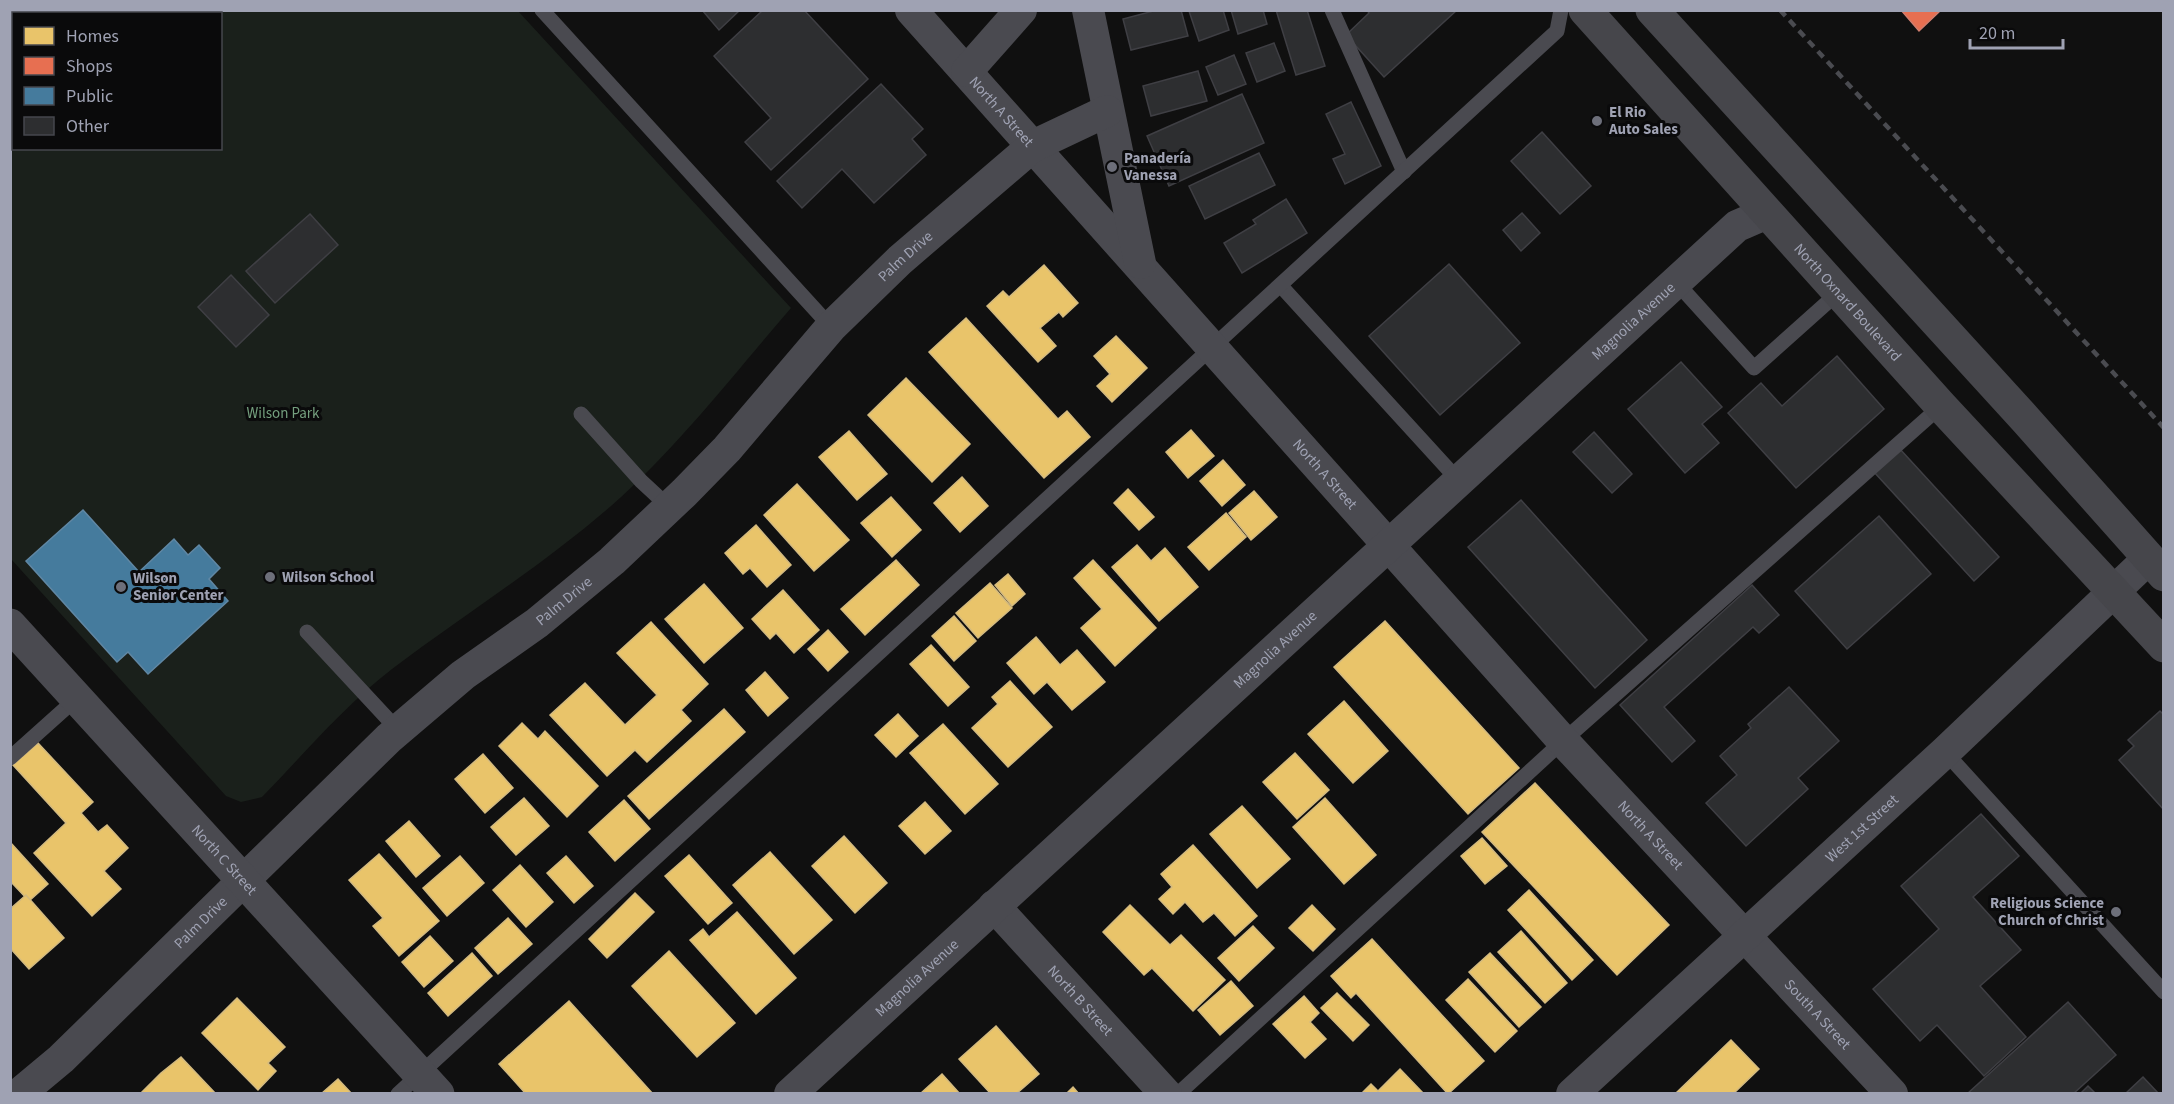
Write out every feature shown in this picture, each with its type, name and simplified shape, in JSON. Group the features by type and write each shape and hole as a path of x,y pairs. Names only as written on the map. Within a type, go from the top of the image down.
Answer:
{"main road":[{"name":"North Oxnard Boulevard","path":"1585,10 1941,405 2163,646"},
{"path":"1652,10 2156,567"},
{"path":"1767,213 1823,197"}],"street":[{"name":"North A Street","path":"911,10 1389,543 1563,741 1744,933"},
{"path":"967,71 1021,10"},
{"path":"1088,10 1140,264"},
{"name":"Palm Drive","path":"19,1094 61,1059 398,730 463,675 537,623 612,561 727,449 831,327 900,260 1033,146 1107,111"},
{"name":"Magnolia Avenue","path":"790,1094 1737,226 1767,213"},
{"name":"West 1st Street","path":"1572,1094 1744,933 1945,752 2113,592 2156,567"},
{"name":"North C Street","path":"10,625 244,878 418,1087"},
{"name":"North B Street","path":"994,906 1166,1094"},
{"name":"South A Street","path":"1744,933 1892,1094"}],"lane":[{"path":"542,10 831,327"},
{"path":"1332,10 1404,172"},
{"path":"418,1087 1557,31 1561,10"},
{"path":"1676,282 1754,368 1839,292"},
{"path":"1281,286 1459,481"},
{"path":"1178,1094 1563,741 1941,405"},
{"path":"581,414 641,481 669,507"},
{"path":"307,632 398,730"},
{"path":"10,758 77,698"},
{"path":"1945,752 2163,992"}],"green space":[{"name":"Wilson Park","path":"518,11 791,308 682,435 611,506 531,569 374,683 341,714 262,797 241,802 226,796 11,559 11,102 12,100 12,150 222,150 222,12 108,12"}],"building: Homes":[{"path":"14,10 58,10 60,12 16,12"},
{"path":"1044,265 1078,303 1063,317 1059,312 1040,328 1056,346 1038,362 987,306 1003,291 1009,297"},
{"path":"966,318 1058,419 1067,411 1090,437 1044,478 929,352"},
{"path":"1116,336 1147,368 1112,402 1097,386 1110,374 1094,356"},
{"path":"906,378 970,444 932,482 868,415"},
{"path":"1191,430 1214,456 1188,478 1166,452"},
{"path":"849,431 887,474 857,500 819,457"},
{"path":"1223,460 1245,485 1222,506 1200,481"},
{"path":"962,477 988,506 960,532 934,503"},
{"path":"797,484 849,540 814,571 764,515"},
{"path":"1128,489 1154,517 1139,530 1114,503"},
{"path":"1254,491 1277,517 1251,540 1229,513"},
{"path":"891,497 921,530 892,557 861,523"},
{"path":"1226,513 1246,537 1209,570 1188,547"},
{"path":"756,525 791,565 767,587 750,568 743,574 725,553"},
{"path":"1137,545 1151,561 1165,548 1198,587 1159,621 1112,567"},
{"path":"896,560 919,585 865,635 841,609"},
{"path":"1093,560 1156,628 1115,666 1081,628 1102,609 1074,578"},
{"path":"1008,574 1025,594 1012,606 995,585"},
{"path":"990,583 1012,608 978,638 956,613"},
{"path":"704,584 743,628 704,663 665,619"},
{"path":"783,590 819,630 794,653 776,633 770,639 752,619"},
{"path":"954,616 976,641 954,661 932,636"},
{"path":"1385,621 1519,768 1468,814 1334,667"},
{"path":"651,622 708,684 681,710 691,721 647,762 635,750 607,776 550,715 585,683 625,725 657,695 617,653"},
{"path":"828,630 848,652 828,671 808,649"},
{"path":"1036,637 1060,665 1077,650 1105,682 1072,710 1047,682 1034,694 1007,663"},
{"path":"931,645 969,687 948,706 910,664"},
{"path":"765,672 788,698 768,716 746,690"},
{"path":"1010,681 1052,727 1008,767 972,728 998,704 992,697"},
{"path":"1344,701 1388,751 1353,783 1308,734"},
{"path":"724,709 745,732 649,819 628,796"},
{"path":"898,714 918,736 896,757 875,735"},
{"path":"522,723 538,739 545,731 598,786 567,817 499,746"},
{"path":"943,724 998,784 965,814 910,753"},
{"path":"38,743 93,802 81,813 98,832 107,825 128,848 104,871 121,889 92,916 34,853 66,823 13,765"},
{"path":"1295,753 1329,790 1297,819 1263,782"},
{"path":"483,754 513,788 485,813 455,779"},
{"path":"1535,783 1669,925 1617,975 1482,832"},
{"path":"524,798 549,826 516,855 491,827"},
{"path":"1325,798 1376,855 1344,884 1293,827"},
{"path":"624,800 650,829 615,861 589,832"},
{"path":"925,802 951,831 925,854 899,826"},
{"path":"1242,806 1290,859 1257,888 1210,834"},
{"path":"409,821 440,856 416,877 386,841"},
{"path":"844,836 887,883 855,913 812,866"},
{"path":"1482,838 1507,866 1485,884 1461,856"},
{"path":"10,842 48,884 29,901 12,883 10,885"},
{"path":"1193,845 1257,916 1235,936 1214,913 1203,922 1185,902 1173,914 1159,899 1172,887 1161,874"},
{"path":"770,852 832,920 794,954 733,885"},
{"path":"379,854 439,921 399,956 373,926 383,918 349,880"},
{"path":"689,855 732,903 708,924 665,876"},
{"path":"460,856 484,883 447,916 423,888"},
{"path":"566,856 593,886 574,903 547,873"},
{"path":"520,865 553,902 526,927 493,890"},
{"path":"1529,890 1593,960 1572,980 1508,910"},
{"path":"635,893 654,912 607,958 589,939"},
{"path":"26,895 64,938 29,969 10,948 10,909"},
{"path":"1130,905 1170,945 1181,935 1225,980 1193,1011 1152,968 1144,975 1103,932"},
{"path":"1312,905 1335,929 1313,951 1289,928"},
{"path":"737,912 796,978 756,1014 690,940 703,929 709,937"},
{"path":"508,918 532,944 498,974 475,948"},
{"path":"1253,926 1274,948 1239,981 1218,958"},
{"path":"1521,931 1567,983 1545,1003 1498,952"},
{"path":"430,936 453,961 424,987 402,962"},
{"path":"1372,939 1484,1061 1448,1094 1356,993 1351,998 1331,976"},
{"path":"669,951 735,1023 697,1057 632,986"},
{"path":"472,953 492,976 448,1016 428,993"},
{"path":"1490,953 1541,1007 1519,1027 1469,972"},
{"path":"1468,979 1517,1031 1495,1052 1446,1000"},
{"path":"1231,981 1253,1006 1220,1035 1198,1010"},
{"path":"1337,993 1369,1025 1353,1041 1321,1008"},
{"path":"1304,996 1319,1013 1310,1022 1326,1039 1305,1058 1273,1024"},
{"path":"237,998 285,1047 268,1063 276,1071 258,1090 202,1033"},
{"path":"569,1001 653,1094 526,1094 499,1064"},
{"path":"996,1026 1039,1074 1016,1094 991,1094 959,1059"},
{"path":"1731,1040 1759,1069 1733,1094 1675,1094"},
{"path":"181,1057 216,1094 140,1094 161,1073"},
{"path":"1400,1069 1424,1094 1361,1094 1371,1084 1378,1091"},
{"path":"942,1074 960,1094 920,1094"},
{"path":"338,1079 352,1094 321,1094"},
{"path":"1073,1087 1079,1094 1066,1094"}],"building: Shops":[{"path":"1901,10 1941,10 1919,31"}],"building: Public":[{"path":"83,510 139,572 174,539 188,555 199,545 220,568 209,579 228,601 148,674 128,652 117,662 26,561"}],"building: Other":[{"path":"702,10 740,10 719,30"},
{"path":"763,10 804,10 868,79 771,170 745,142 771,118 714,56"},
{"path":"1157,10 1181,10 1188,36 1131,50 1123,19"},
{"path":"1223,10 1229,30 1199,41 1189,11"},
{"path":"1231,10 1263,10 1267,24 1238,34"},
{"path":"1276,10 1307,10 1325,66 1296,75"},
{"path":"1367,10 1457,10 1384,77 1346,35 1369,13"},
{"path":"1274,43 1285,71 1257,82 1246,53"},
{"path":"1234,55 1246,84 1218,95 1206,67"},
{"path":"1198,71 1207,101 1151,116 1143,86"},
{"path":"881,84 923,129 912,139 926,155 874,203 842,169 802,208 777,181"},
{"path":"1242,94 1264,143 1169,186 1147,136"},
{"path":"1351,102 1381,166 1345,184 1333,159 1345,154 1326,114"},
{"path":"1542,132 1591,186 1560,214 1511,161"},
{"path":"1259,153 1275,185 1205,219 1189,186"},
{"path":"1286,199 1307,233 1242,273 1224,243 1256,224 1253,220"},
{"path":"1522,213 1540,233 1521,251 1503,230"},
{"path":"310,214 338,245 275,303 246,271"},
{"path":"1449,264 1520,343 1440,415 1369,336"},
{"path":"231,275 269,315 236,347 198,307"},
{"path":"1837,356 1884,409 1796,488 1728,413 1761,383 1782,406"},
{"path":"1681,362 1722,407 1702,424 1719,443 1685,473 1628,409"},
{"path":"1594,432 1632,474 1612,493 1573,452"},
{"path":"1899,448 1999,557 1974,581 1874,472"},
{"path":"1521,500 1647,640 1595,688 1468,547"},
{"path":"1879,516 1931,574 1847,649 1795,591"},
{"path":"1752,585 1779,615 1759,633 1753,627 1664,707 1695,741 1672,762 1620,705"},
{"path":"1789,687 1839,741 1798,778 1808,789 1746,846 1706,803 1737,775 1720,756 1751,728 1748,724"},
{"path":"2160,711 2164,715 2164,810 2119,760 2134,746 2128,740"},
{"path":"1981,814 2019,856 1973,897 2021,950 1980,986 2026,1037 1984,1076 1937,1025 1920,1041 1873,989 1939,929 1901,886"},
{"path":"2068,1002 2116,1055 2073,1094 1967,1094"},
{"path":"2143,1077 2159,1094 2125,1094"},
{"path":"2088,1086 2096,1094 2080,1094"}],"railway":[{"path":"1780,10 2164,428"}],"place":[{"name":"El Rio Auto Sales","path":"1597,121"},
{"name":"Panadería Vanessa","path":"1112,167"},
{"name":"Wilson School","path":"270,577"},
{"name":"Wilson Senior Center","path":"121,587"},
{"name":"Religious Science Church of Christ","path":"2116,912"}]}
